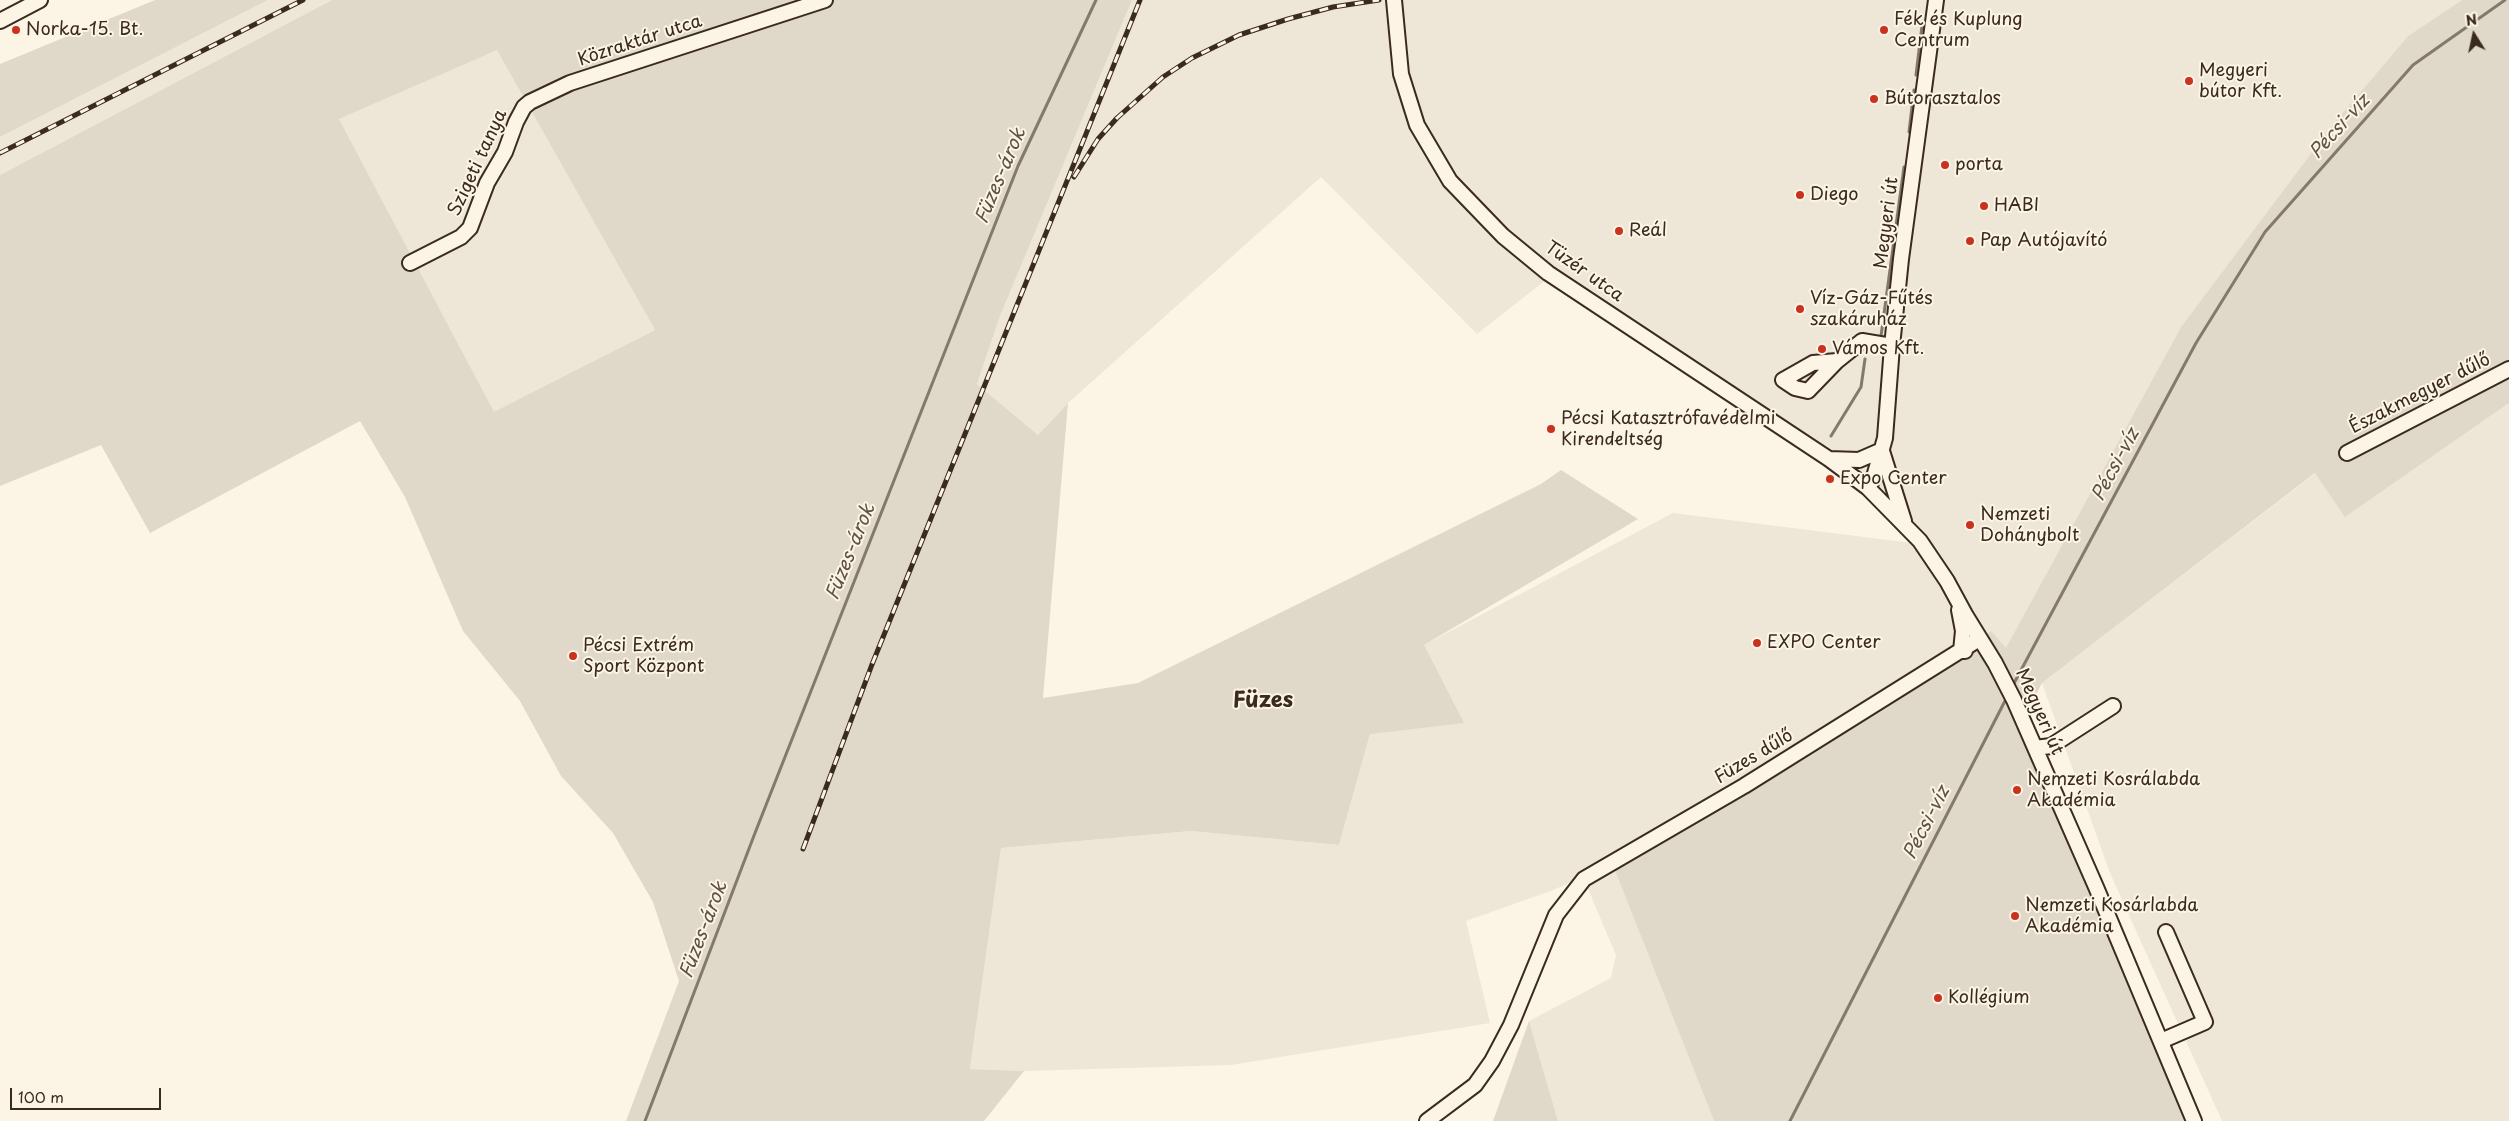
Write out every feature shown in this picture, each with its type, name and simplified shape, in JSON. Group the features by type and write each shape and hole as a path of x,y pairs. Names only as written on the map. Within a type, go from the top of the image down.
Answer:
{"street":[{"path":"0,21 40,0"},
{"name":"Közraktár utca","path":"526,105 570,83 825,0"},
{"name":"Megyeri út","path":"1936,0 1912,170 1892,346 1886,424 1882,450 1874,477 1868,488 1906,527 1931,557 1996,663 2035,748 2194,1121"},
{"name":"Tüzér utca","path":"1394,4 1401,74 1417,124 1450,181 1503,236 1548,273 1829,459 1868,488"},
{"name":"Szigeti tanya","path":"410,263 461,236 470,228 487,182 506,152 516,122 526,105"},
{"path":"1838,361 1862,341 1892,346"},
{"name":"Északmegyer dűlő","path":"2347,453 2509,369"},
{"path":"1829,459 1859,460 1882,450"},
{"name":"Megyeri út","path":"1882,450 1906,527"},
{"path":"1957,599 1963,631 1960,651 1985,656 1996,663"},
{"name":"Füzes dűlő","path":"1427,1121 1475,1085 1492,1061 1514,1017 1556,915 1584,880 1744,786 1980,639"},
{"path":"2035,748 2051,746 2113,706"},
{"path":"2161,1041 2205,1022 2166,932"}],"shaded area":[{"path":"155,0 268,0 0,137 0,64"},
{"path":"268,0 332,0 0,175 0,137"},
{"path":"332,0 1132,0 1000,316 977,384 1038,435 1068,403 1043,698 1138,683 1541,484 1561,470 1638,519 1424,645 1464,723 1370,734 1339,845 1191,831 1001,848 970,1069 1024,1071 984,1121 626,1121 679,981 653,902 613,833 561,776 520,701 463,631 405,497 360,421 150,533 101,445 0,486 0,175","holes":["497,50 655,330 494,412 339,119"]},
{"path":"1132,0 2462,0 2408,36 2330,128 2181,327 2006,649 1990,631 1612,863 1714,1121 1558,1121 1529,1021 1611,978 1616,955 1583,877 1553,890 1466,921 1490,1023 1231,1065 1024,1071 970,1069 1001,848 1191,831 1339,845 1370,734 1424,645 1673,513 1912,543 1839,454 1552,275 1477,334 1321,177 1068,403 1038,435 977,384 1000,316"},
{"path":"2462,0 2509,0 2509,403 2345,517 2315,473 2042,683 2021,724 2194,1121 1714,1121 1612,863 1991,631 2006,648 2181,327 2330,128 2408,36"},
{"path":"497,49 655,330 494,413 339,119"},
{"path":"2509,403 2509,1121 2222,1121 2110,873 2042,683 2316,473 2346,516"},
{"path":"1529,1021 1558,1121 1493,1121"}],"waterway":[{"name":"Füzes-árok","path":"645,1121 755,833 1018,166 1096,0"},
{"name":"Pécsi-víz","path":"2012,687 2196,343 2265,232 2413,65 2505,0"},
{"path":"1916,75 1922,26"},
{"path":"1909,132 1914,90"},
{"path":"1881,336 1904,167"},
{"path":"1831,436 1861,387 1865,359"},
{"name":"Pécsi-víz","path":"1790,1121 2007,697"}],"railway":[{"path":"0,153 303,0"},
{"path":"803,849 871,667 1140,0"},
{"path":"1074,177 1098,139 1117,118 1163,77 1192,58 1239,35 1288,19 1333,7 1379,0"}],"place":[{"name":"Norka-15. Bt.","path":"16,30"},
{"name":"Fék és Kuplung Centrum","path":"1884,30"},
{"name":"Megyeri bútor Kft.","path":"2189,81"},
{"name":"Bútorasztalos","path":"1874,99"},
{"name":"porta","path":"1945,165"},
{"name":"Diego","path":"1800,195"},
{"name":"HABI","path":"1984,206"},
{"name":"Reál","path":"1619,231"},
{"name":"Pap Autójavító","path":"1970,241"},
{"name":"Víz-Gáz-Fűtés szakáruház","path":"1800,309"},
{"name":"Vámos Kft.","path":"1822,349"},
{"name":"Pécsi Katasztrófavédelmi Kirendeltség","path":"1551,429"},
{"name":"Expo Center","path":"1830,479"},
{"name":"Nemzeti Dohánybolt","path":"1970,525"},
{"name":"EXPO Center","path":"1757,643"},
{"name":"Pécsi Extrém Sport Központ","path":"573,656"},
{"name":"Nemzeti Kosrálabda Akadémia","path":"2017,790"},
{"name":"Nemzeti Kosárlabda Akadémia","path":"2015,916"},
{"name":"Kollégium","path":"1938,998"}],"district":[{"name":"Füzes","path":"1263,701"}]}
